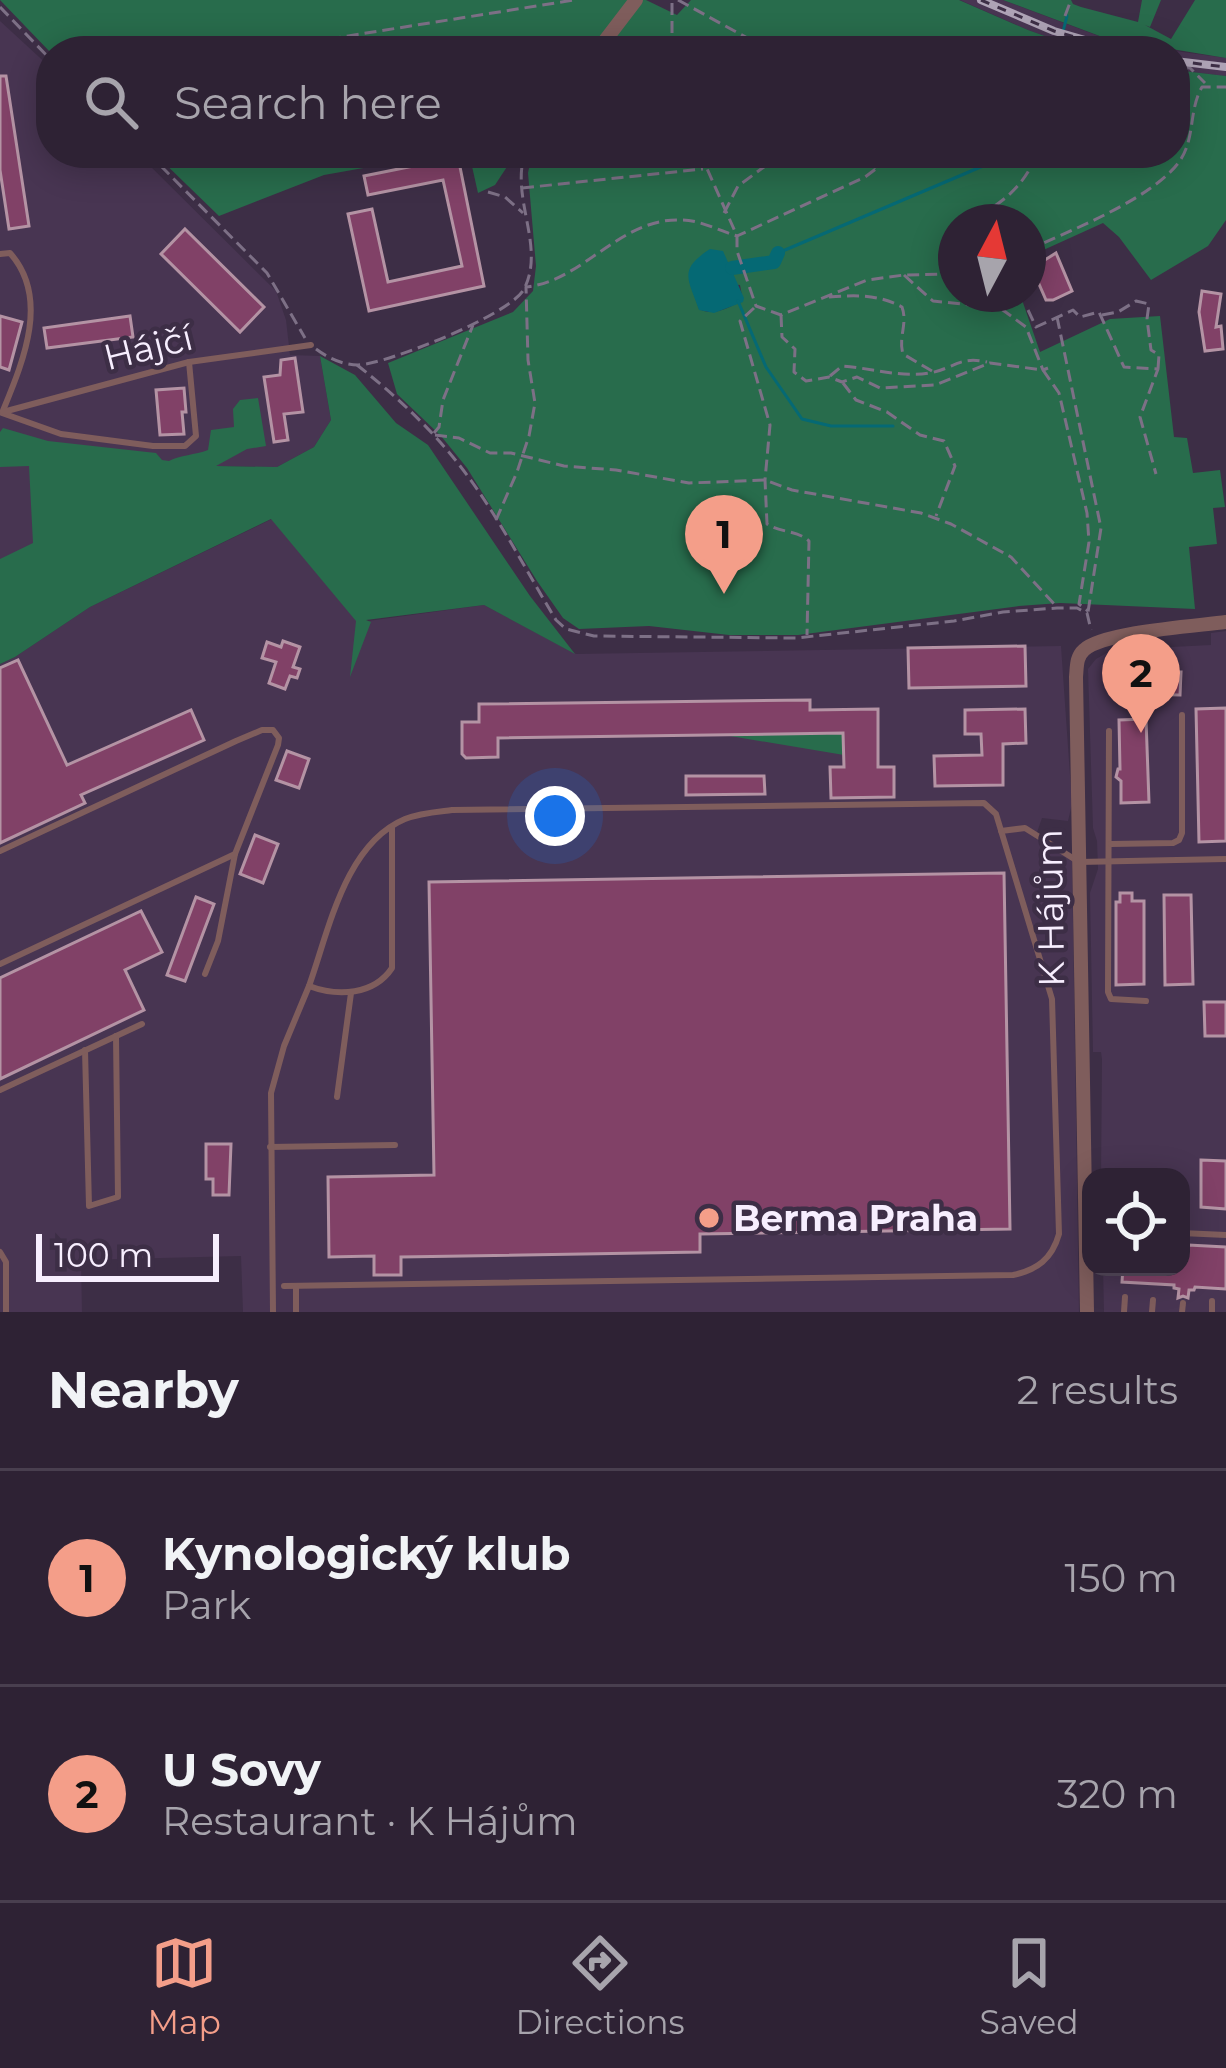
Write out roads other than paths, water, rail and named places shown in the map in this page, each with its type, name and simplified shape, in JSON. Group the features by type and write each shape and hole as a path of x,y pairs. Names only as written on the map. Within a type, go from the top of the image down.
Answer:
{"street":[{"path":"608,36 636,0"},
{"name":"K Hájům","path":"1087,1168 1077,667 1083,651 1094,644 1226,622"},
{"name":"K Hájům","path":"1087,1276 1087,1312"}],"lane":[{"path":"0,254 10,254 21,265 32,321 26,356 1,413 62,434 185,446 196,436 189,362"},
{"name":"Hájčí","path":"1,413 189,362 311,345"},
{"path":"1110,844 1179,840 1182,715"},
{"path":"0,851 236,740 268,728 277,733 278,745 235,854 218,941 205,974"},
{"path":"1109,730 1108,992 1111,1000 1119,1002 1146,1001"},
{"path":"273,1312 273,1078 346,882 365,850 392,826 452,810 978,802 993,809 1054,1011 1059,1226 1052,1252 1038,1267 1013,1275 284,1286"},
{"path":"309,986 352,992 375,984 392,968 392,826"},
{"path":"1001,831 1025,828 1079,862 1226,860"},
{"path":"0,964 235,854"},
{"path":"337,1096 352,992"},
{"path":"0,1090 142,1024"},
{"path":"85,1050 89,1206 118,1196 116,1036"},
{"path":"270,1148 395,1145"},
{"path":"1190,1233 1226,1235"},
{"path":"0,1252 6,1262 6,1312"},
{"path":"296,1286 296,1312"},
{"path":"1124,1312 1125,1297"},
{"path":"1153,1300 1153,1312"},
{"path":"1212,1301 1212,1312"}],"waterway":[{"path":"1062,36 1067,16"},
{"path":"778,253 978,168"},
{"path":"732,268 774,262 778,253"},
{"path":"738,301 766,367 802,419 831,426 893,426"}],"railway":[{"path":"981,0 1071,36"},
{"path":"1190,63 1226,67"}],"place":[{"name":"Kynologický klub","path":"724,594"},
{"name":"U Sovy","path":"1141,733"},
{"name":"Berma Praha","path":"709,1218"}]}
